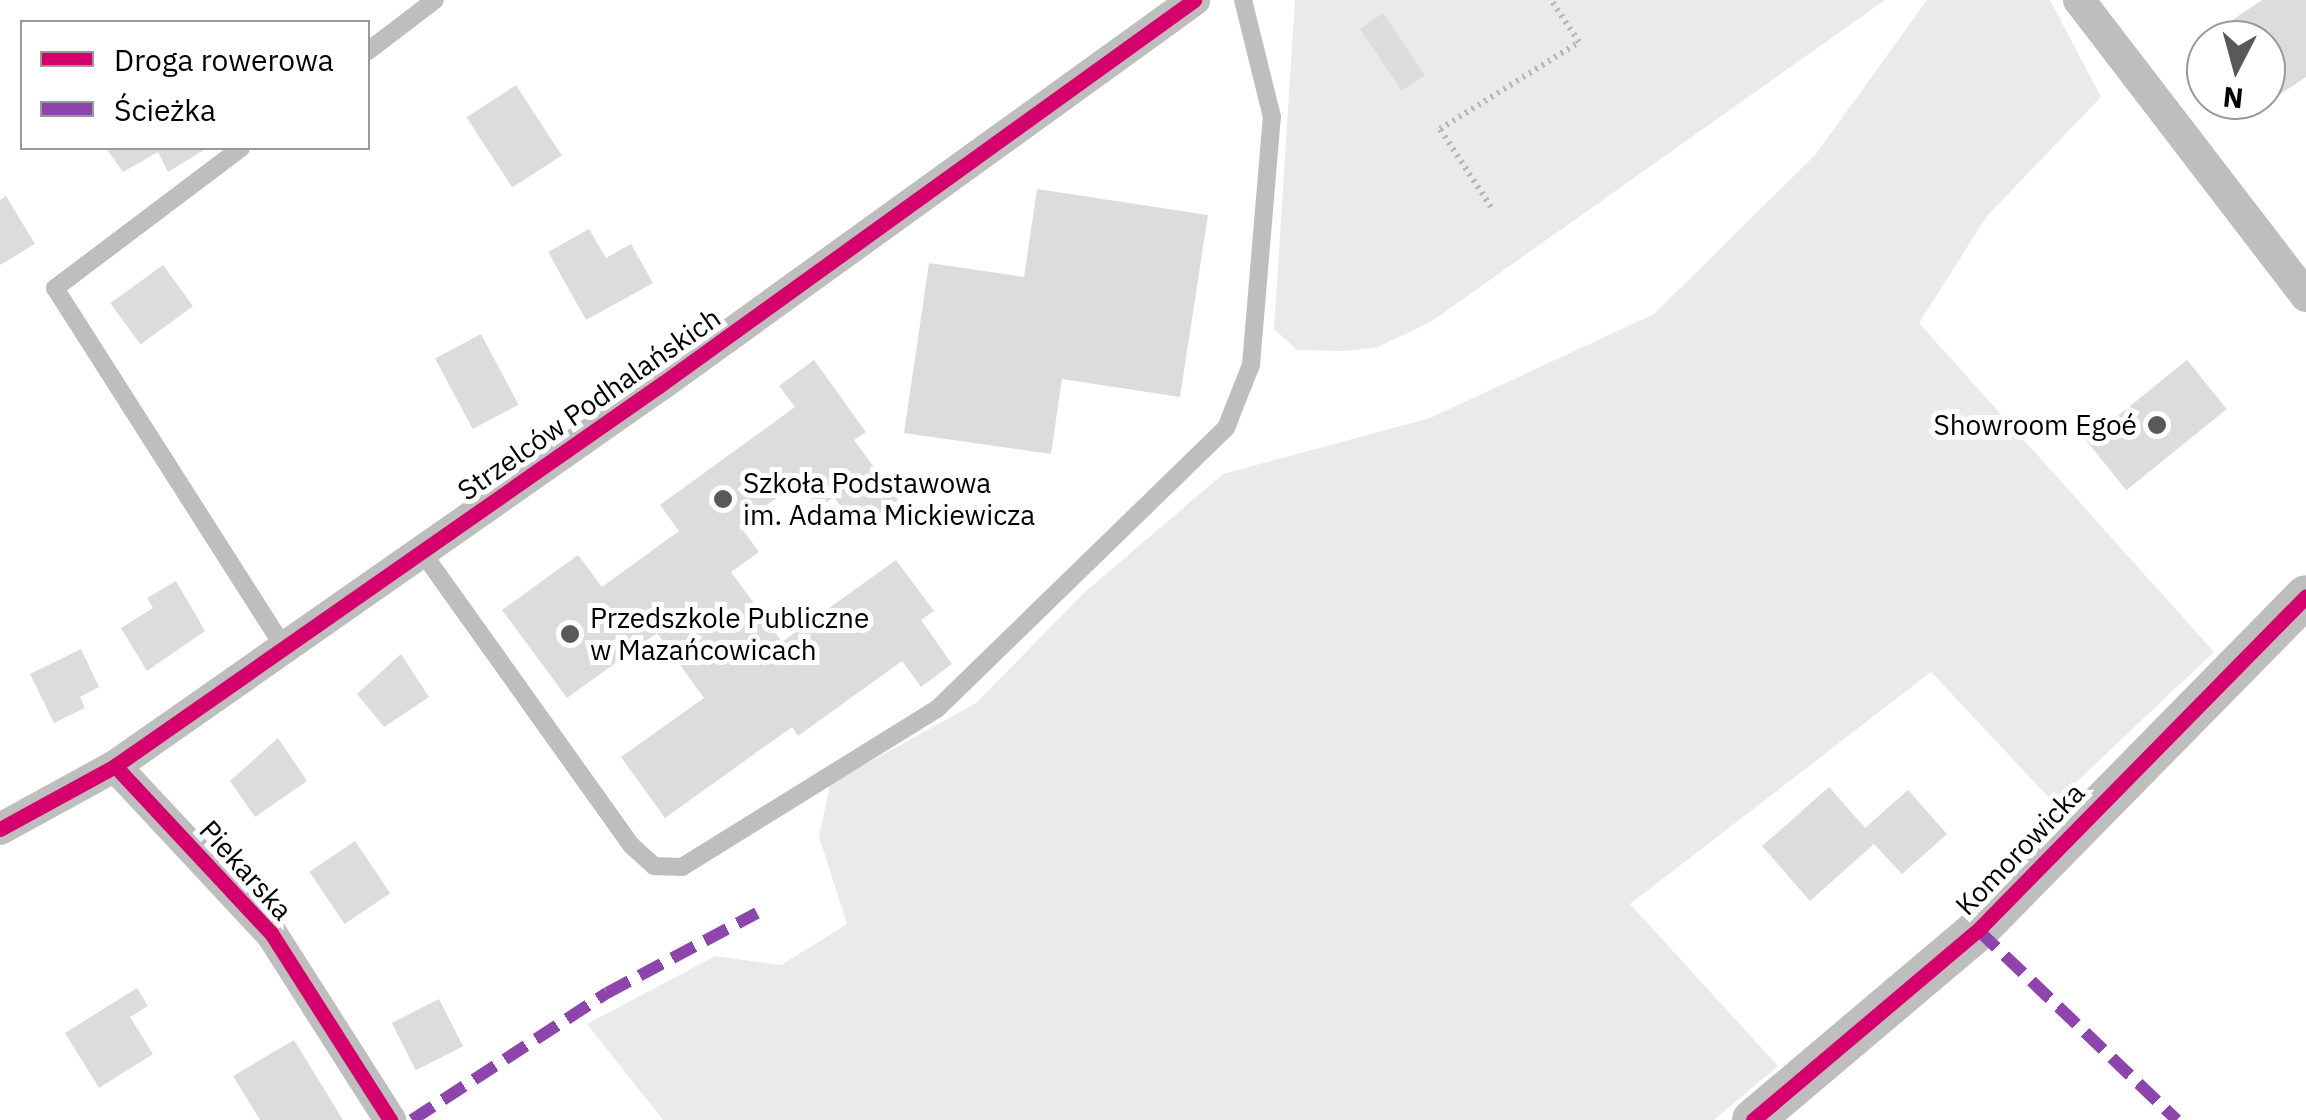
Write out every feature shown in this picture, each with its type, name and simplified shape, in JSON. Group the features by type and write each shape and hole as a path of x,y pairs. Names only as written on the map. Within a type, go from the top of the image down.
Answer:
{"street":[{"name":"Strzelców Podhalańskich","path":"0,828 116,766 1194,0"},
{"path":"2079,0 2306,296"},
{"name":"Komorowicka","path":"1753,1120 1978,930 2306,596"},
{"name":"Piekarska","path":"116,766 272,933 390,1120"}],"lane":[{"path":"370,49 435,0"},
{"path":"422,552 632,846 654,866 682,868 937,709 1226,428 1252,365 1272,117 1243,0"},
{"path":"238,150 56,288 284,648"}],"path":[{"path":"1490,207 1440,129 1578,42 1551,0"}],"shaded area":[{"path":"1295,0 1885,0 1432,321 1378,347 1345,351 1297,350 1274,329"},
{"path":"1927,0 2050,0 2101,97 1987,216 1919,323 2214,652 2054,803 1931,672 1630,904 1778,1066 1714,1120 663,1120 587,1024 715,956 781,965 847,924 819,837 830,784 976,703 1085,592 1223,474 1430,418 1654,314 1816,154"}],"building":[{"path":"2262,0 2306,0 2306,77 2286,90 2286,20 2232,20"},
{"path":"1383,13 1425,75 1402,91 1360,29"},
{"path":"516,85 562,155 512,188 467,117"},
{"path":"107,150 204,150 168,172 158,152 123,172"},
{"path":"1037,189 1208,215 1180,397 1062,379 1051,454 904,433 929,263 1024,277"},
{"path":"6,196 35,244 0,265 0,200"},
{"path":"589,229 606,258 631,244 653,283 586,320 548,252"},
{"path":"163,265 193,306 140,344 110,303"},
{"path":"481,334 519,405 473,429 435,358"},
{"path":"814,360 866,432 854,440 898,500 857,529 834,497 818,508 799,482 739,525 759,552 731,572 782,642 896,560 934,611 921,620 952,664 921,687 902,661 798,736 792,727 665,818 621,757 704,698 657,633 567,698 502,610 578,555 602,587 679,531 660,505 795,407 779,386"},
{"name":"Showroom Egoé","path":"2187,360 2227,409 2126,490 2087,441"},
{"path":"176,581 205,631 147,671 121,628 153,608 147,598"},
{"path":"81,649 99,687 80,697 85,708 54,723 30,674"},
{"path":"401,654 429,697 384,727 357,694"},
{"path":"278,738 307,781 255,817 230,781"},
{"path":"1829,787 1865,828 1908,790 1947,834 1902,874 1874,844 1810,901 1762,846"},
{"path":"355,841 390,893 345,924 309,872"},
{"path":"137,988 148,1006 130,1017 153,1054 99,1088 65,1033"},
{"path":"439,999 463,1046 416,1070 392,1023"},
{"path":"294,1040 343,1120 260,1120 233,1076"}],"marked path":[{"path":"412,1120 607,993 757,913"},
{"path":"1978,930 2177,1120"}],"cycle path":[{"path":"0,829 115,766 663,383 1194,0"},
{"path":"1753,1120 1978,930 2306,596"},
{"path":"115,766 271,933 390,1120"}],"place":[{"name":"Showroom Egoé","path":"2157,425"},
{"name":"Szkoła Podstawowa im. Adama Mickiewicza","path":"723,499"},
{"name":"Przedszkole Publiczne w Mazańcowicach","path":"570,634"}]}
